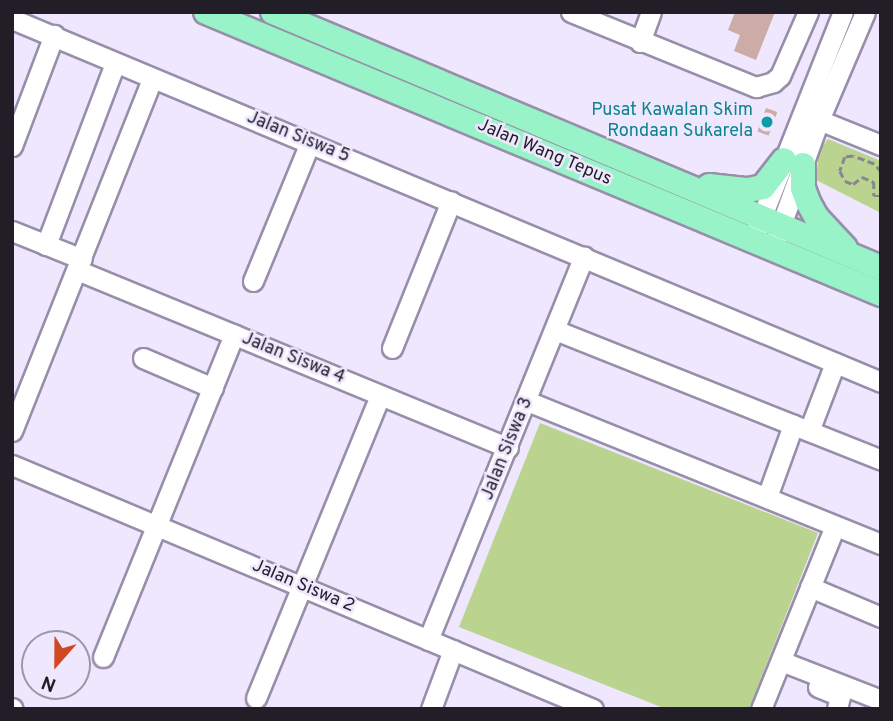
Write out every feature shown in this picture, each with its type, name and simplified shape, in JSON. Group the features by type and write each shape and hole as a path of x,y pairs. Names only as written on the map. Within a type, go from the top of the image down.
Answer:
{"main road":[{"name":"Jalan Wang Tepus","path":"206,12 767,233 871,264"},
{"name":"Jalan Wang Tepus","path":"273,12 677,182 881,293"},
{"path":"677,182 748,190 769,182 793,163 817,218 835,240 871,264"}],"street":[{"path":"571,12 756,87 773,82 780,76 808,12"},
{"path":"640,42 651,12"},
{"path":"767,233 843,12"},
{"path":"793,163 819,120 865,12"},
{"name":"Jalan Siswa 5","path":"12,19 881,382"},
{"path":"800,33 830,45"},
{"path":"12,146 54,35"},
{"path":"46,245 115,63"},
{"path":"12,431 152,79"},
{"path":"819,120 881,145"},
{"path":"253,281 310,143"},
{"path":"392,348 451,201"},
{"name":"Jalan Siswa 4","path":"12,231 234,335 509,448"},
{"name":"Jalan Siswa 3","path":"428,640 509,448 584,256"},
{"path":"555,330 881,460"},
{"path":"103,657 234,335"},
{"path":"144,358 213,387"},
{"path":"767,497 835,363"},
{"path":"256,698 380,395"},
{"path":"527,401 881,544"},
{"name":"Jalan Siswa 2","path":"12,465 593,709"},
{"path":"761,709 835,526"},
{"path":"810,587 881,617"},
{"path":"431,709 453,650"},
{"path":"779,666 881,700"},
{"path":"779,666 840,696 837,709"}],"path":[{"path":"881,172 874,164 853,156 845,157 840,171 845,181 853,184 862,177 874,182 874,196 881,195"}],"green space":[{"path":"828,139 881,161 881,213 816,180 819,150"},
{"path":"540,423 818,533 749,709 666,709 459,627"}],"building":[{"path":"735,12 775,12 756,60 734,51 740,35 728,30"},
{"name":"Pusat Kawalan Skim Rondaan Sukarela","path":"766,108 777,112 769,136 757,131"}],"place":[{"name":"Pusat Kawalan Skim Rondaan Sukarela","path":"767,122"}]}
